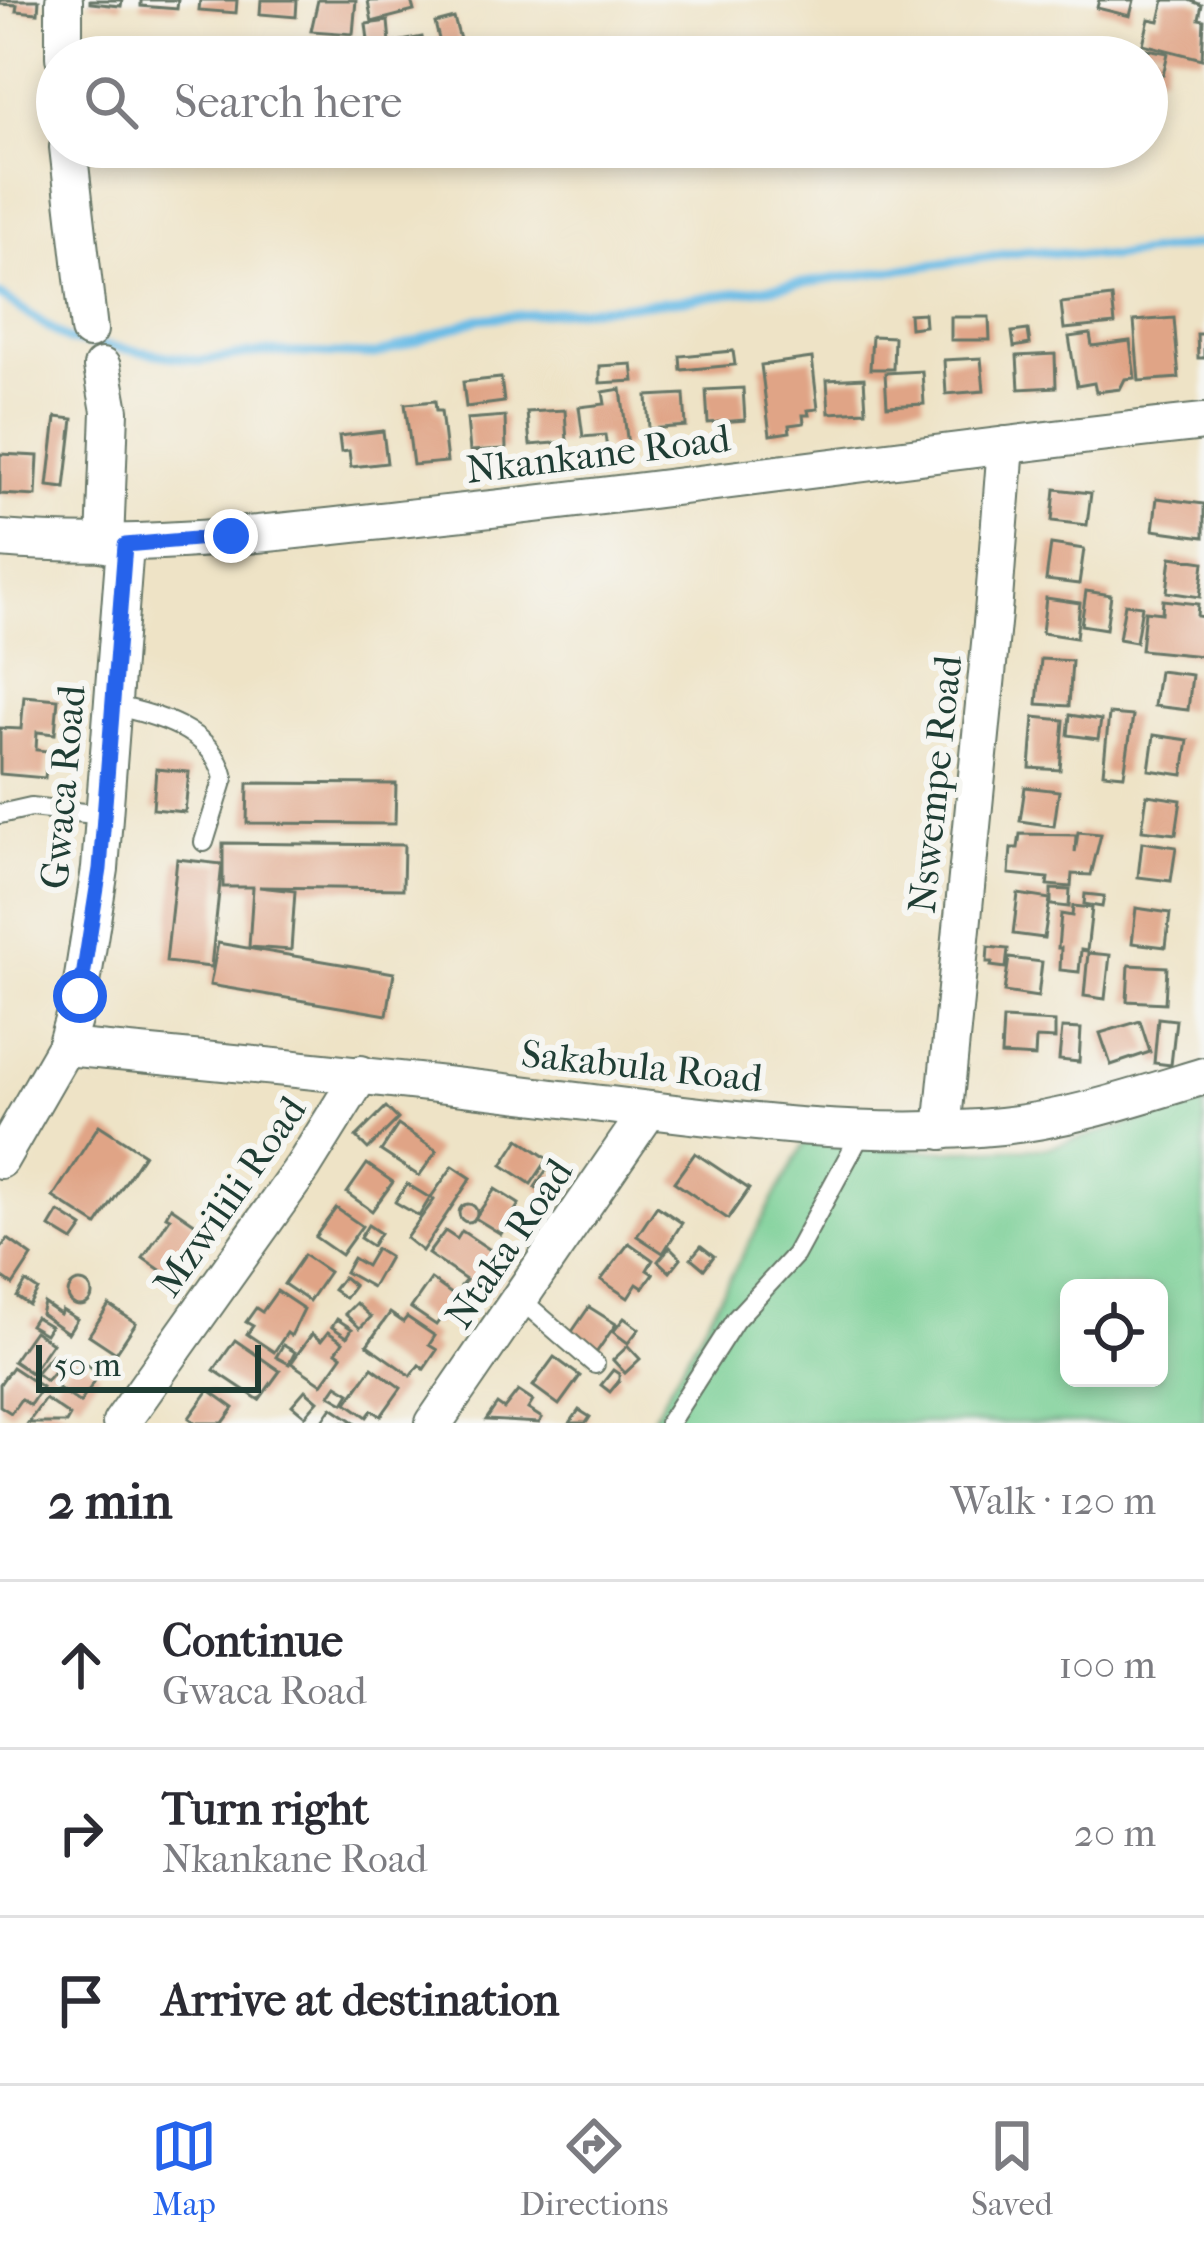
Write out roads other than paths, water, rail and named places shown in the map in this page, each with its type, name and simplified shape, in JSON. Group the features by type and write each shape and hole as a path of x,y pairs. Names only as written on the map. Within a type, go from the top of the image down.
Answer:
{"street":[{"path":"64,0 64,36"},
{"path":"70,168 89,330"},
{"name":"Gwaca Road","path":"0,1160 65,1047 80,996 100,869 115,545 110,411 103,368"},
{"name":"Nkankane Road","path":"0,539 115,545 488,510 1204,422"},
{"name":"Nswempe Road","path":"942,1131 1006,445"},
{"name":"Sakabula Road","path":"65,1047 362,1075 650,1110 942,1131 1005,1126 1099,1108 1204,1076"},
{"name":"Mzwilili Road","path":"121,1423 303,1167 362,1075"},
{"name":"Ntaka Road","path":"434,1423 650,1110"}],"lane":[{"path":"111,705 186,730 212,751 224,778 203,842"},
{"path":"0,814 31,807 103,815"},
{"path":"669,1423 735,1320 795,1255 865,1128"},
{"path":"520,1299 595,1364"}],"waterway":[{"path":"0,295 68,340 200,361 264,352 376,355 478,319 684,300 1028,251 1111,257 1204,244"}]}
